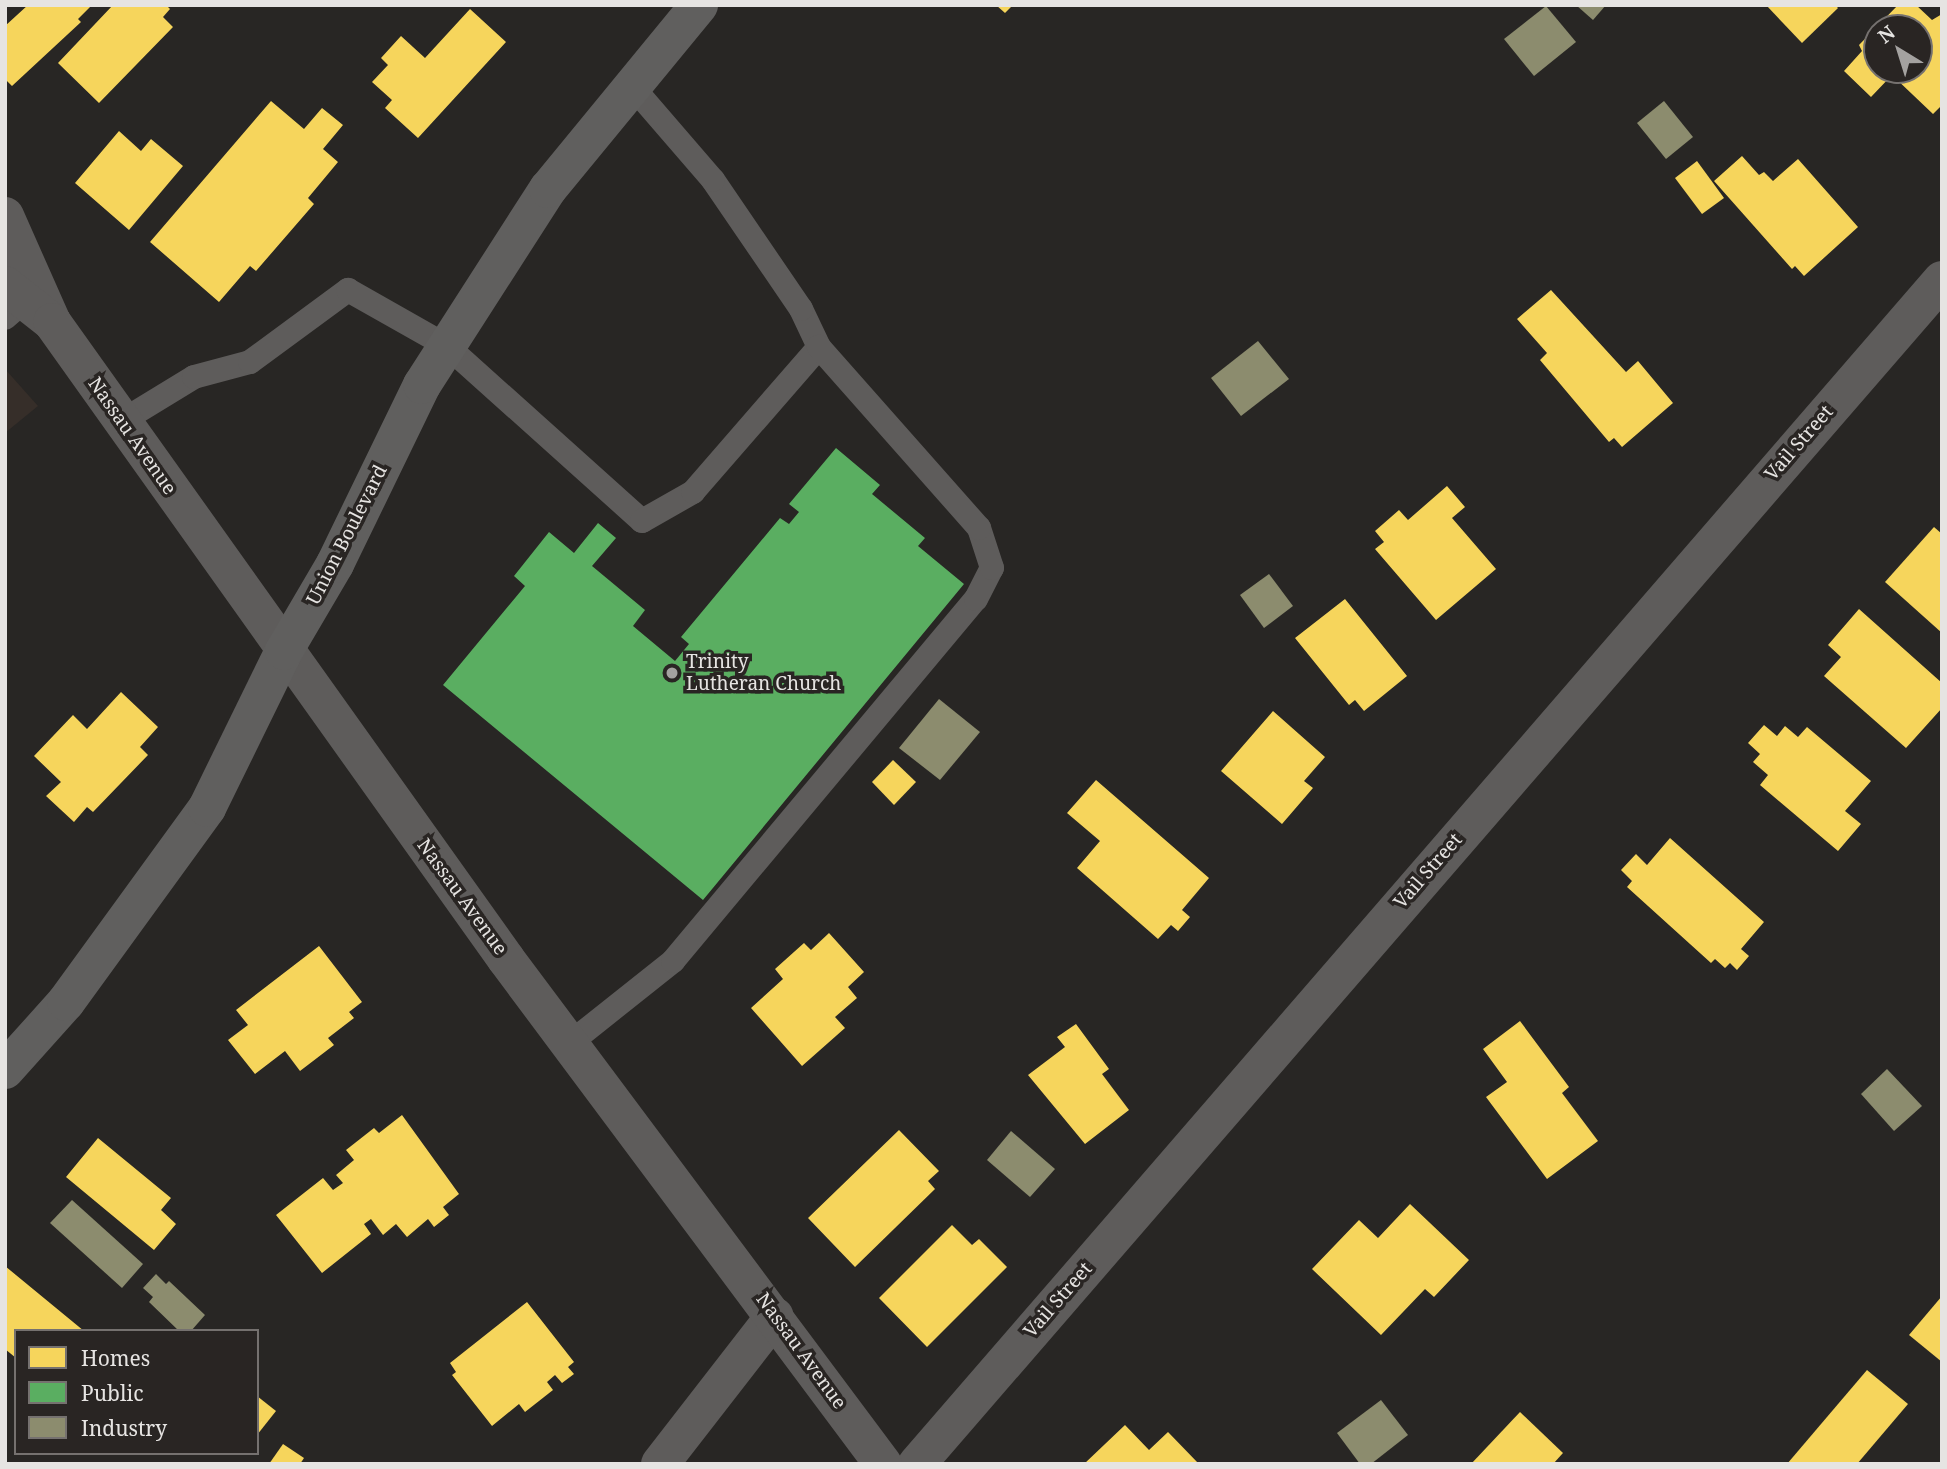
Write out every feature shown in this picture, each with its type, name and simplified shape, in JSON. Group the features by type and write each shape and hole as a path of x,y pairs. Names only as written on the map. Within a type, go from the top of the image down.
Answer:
{"main road":[{"name":"Union Boulevard","path":"5,1070 66,1002 207,808 284,651 335,564 422,385 548,189 699,5"}],"street":[{"name":"Nassau Avenue","path":"5,216 22,306 122,421 284,651 570,1043 883,1464"},
{"name":"Vail Street","path":"917,1464 1942,281"},
{"path":"660,1464 775,1316"}],"lane":[{"path":"570,1043 673,961 976,599 992,568 979,528 819,347 801,309 713,180 632,86"},
{"path":"122,421 194,377 250,362 348,290 447,346 642,521 693,492 819,347"}],"shaded area":[{"path":"5,369 38,406 5,433"}],"building: Homes":[{"path":"28,5 92,5 78,19 81,22 12,86 5,79 5,26"},
{"path":"113,5 166,5 170,9 163,17 173,27 99,103 58,63"},
{"path":"996,5 1013,5 1005,13"},
{"path":"1766,5 1835,5 1838,8 1802,43"},
{"path":"1898,5 1916,5 1926,14 1889,14"},
{"path":"470,9 506,42 418,138 385,108 392,100 372,82 388,65 381,58 401,36 425,58"},
{"path":"1942,14 1942,105 1933,114 1901,84 1933,84 1933,19"},
{"path":"1863,41 1863,84 1883,84 1871,97 1844,71 1862,51 1859,45"},
{"path":"271,101 304,129 322,108 343,125 323,149 338,162 308,198 314,204 256,271 250,266 219,302 150,242"},
{"path":"119,131 141,151 151,139 183,166 129,230 75,183"},
{"path":"1742,156 1759,175 1764,172 1773,181 1798,159 1858,227 1804,276 1795,266 1792,269 1714,181"},
{"path":"1697,161 1724,198 1702,214 1675,178"},
{"path":"1551,290 1626,372 1638,361 1673,403 1622,447 1614,438 1609,442 1540,360 1547,353 1517,319"},
{"path":"1447,486 1465,507 1452,518 1496,569 1436,620 1375,549 1384,542 1375,531 1399,510 1408,520"},
{"path":"1934,527 1942,534 1942,633 1885,582"},
{"path":"1345,599 1407,676 1364,711 1355,700 1349,705 1295,638"},
{"path":"1859,609 1942,683 1942,708 1906,748 1824,676 1841,657 1828,645"},
{"path":"121,692 158,727 140,747 148,755 93,812 87,807 74,822 46,796 61,782 34,756 73,715 87,729"},
{"path":"1273,711 1325,757 1304,781 1313,788 1282,824 1221,771"},
{"path":"1764,725 1777,736 1785,726 1798,737 1807,727 1871,781 1845,811 1861,824 1838,851 1760,785 1768,775 1753,762 1760,754 1748,743"},
{"path":"893,760 916,782 894,805 872,782"},
{"path":"1096,780 1209,878 1182,910 1190,917 1178,931 1171,925 1158,939 1077,868 1100,841 1067,813"},
{"path":"1670,838 1764,922 1741,949 1749,956 1737,970 1730,963 1725,968 1715,959 1711,963 1627,887 1632,881 1621,870 1636,854 1647,865"},
{"path":"829,933 864,972 848,987 857,998 835,1017 845,1028 802,1066 751,1008 783,979 775,969 804,943 811,950"},
{"path":"319,946 362,1002 349,1012 354,1018 328,1038 334,1045 300,1071 285,1051 255,1074 228,1040 248,1025 236,1010"},
{"path":"1520,1021 1569,1087 1562,1093 1598,1141 1547,1179 1486,1097 1507,1082 1483,1049"},
{"path":"1076,1024 1109,1069 1102,1074 1129,1110 1085,1144 1028,1075 1065,1047 1057,1037"},
{"path":"402,1115 459,1194 443,1207 449,1215 434,1227 428,1219 407,1237 396,1224 383,1235 371,1219 364,1224 371,1234 322,1273 276,1215 323,1178 333,1190 343,1183 336,1175 354,1160 346,1150 374,1128 379,1133"},
{"path":"899,1130 939,1171 928,1181 935,1189 855,1267 808,1218"},
{"path":"98,1138 171,1198 161,1210 176,1224 154,1250 66,1177"},
{"path":"1410,1204 1469,1260 1434,1297 1425,1289 1381,1335 1312,1269 1359,1220 1378,1238"},
{"path":"952,1225 972,1245 979,1239 1007,1267 927,1347 879,1298"},
{"path":"5,1266 82,1329 14,1329 14,1356 5,1349"},
{"path":"1942,1296 1942,1362 1909,1335"},
{"path":"527,1302 574,1362 568,1367 574,1374 562,1383 555,1375 547,1382 553,1390 525,1412 519,1404 492,1426 452,1375 456,1372 450,1363"},
{"path":"1867,1370 1908,1404 1857,1464 1787,1464"},
{"path":"259,1398 276,1411 259,1432"},
{"path":"1520,1412 1563,1453 1553,1464 1471,1464"},
{"path":"1125,1425 1149,1450 1168,1432 1199,1464 1084,1464"},
{"path":"283,1444 304,1458 300,1464 269,1464"}],"building: Public":[{"name":"Trinity Lutheran Church","path":"836,448 880,485 872,494 925,538 918,546 964,584 703,900 443,685 525,586 514,576 549,532 574,553 598,523 616,538 592,566 645,610 633,626 675,661 689,644 681,637 780,518 789,524 799,512 789,504"}],"building: Industry":[{"path":"1576,5 1606,5 1593,20"},
{"path":"1546,6 1576,42 1534,76 1504,39"},
{"path":"1664,101 1693,137 1666,159 1637,123"},
{"path":"1258,341 1289,379 1241,416 1211,378"},
{"path":"1269,574 1293,606 1264,628 1240,595"},
{"path":"939,699 980,732 940,780 899,748"},
{"path":"1887,1069 1922,1106 1894,1131 1861,1094"},
{"path":"1011,1131 1055,1169 1030,1197 987,1160"},
{"path":"72,1200 143,1264 122,1288 50,1223"},
{"path":"156,1274 166,1284 169,1281 205,1315 193,1329 177,1329 149,1302 153,1297 143,1288"},
{"path":"1381,1400 1408,1435 1371,1464 1360,1464 1337,1433"}],"place":[{"name":"Trinity Lutheran Church","path":"672,673"}]}
